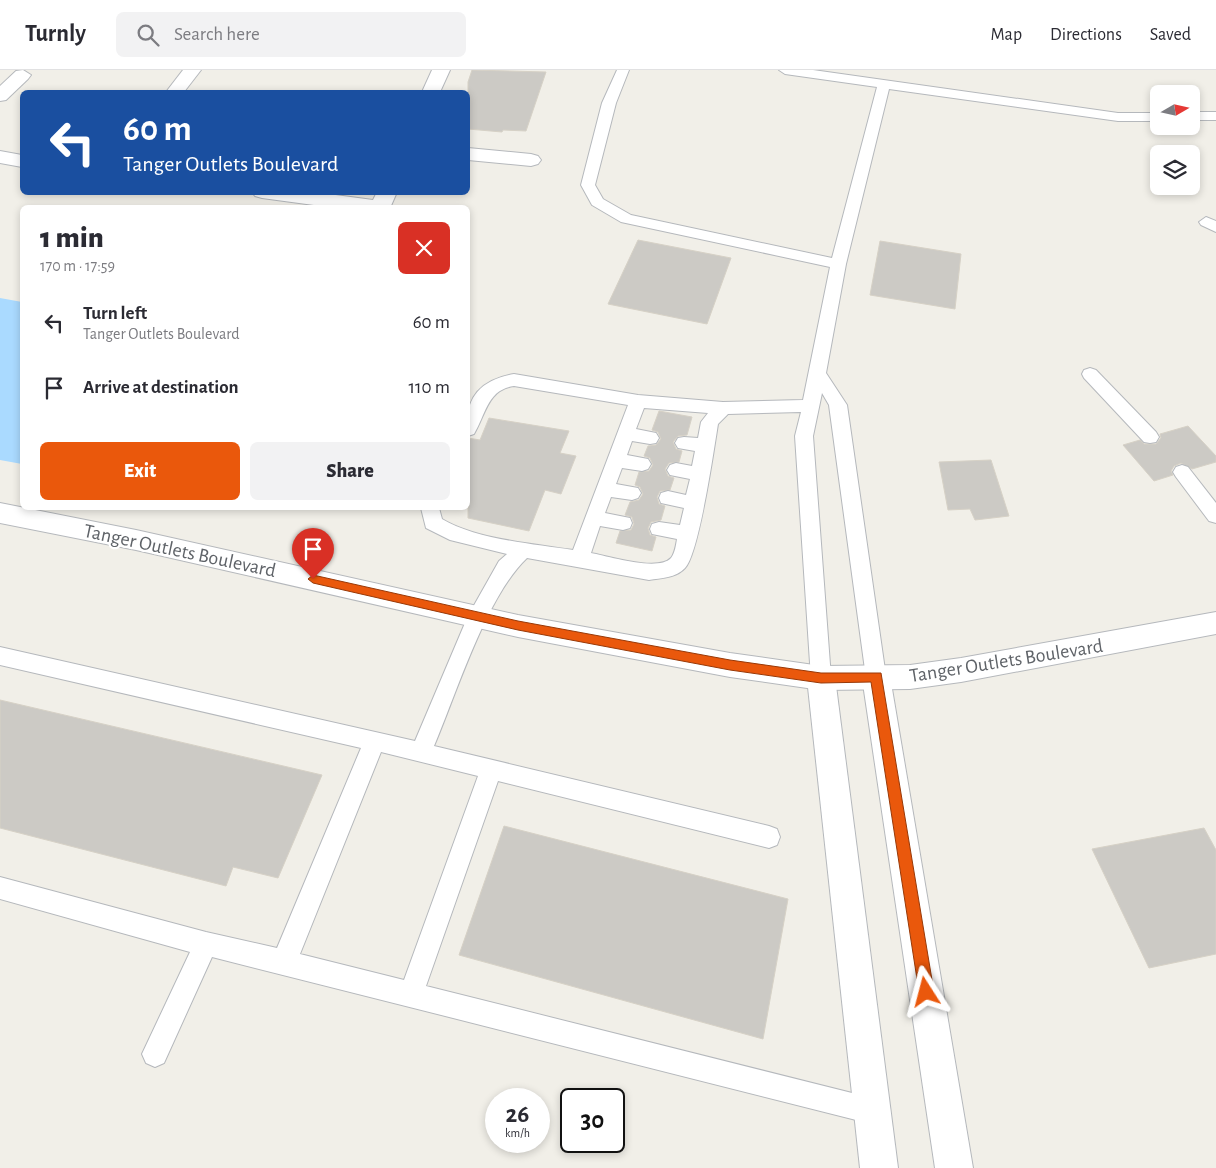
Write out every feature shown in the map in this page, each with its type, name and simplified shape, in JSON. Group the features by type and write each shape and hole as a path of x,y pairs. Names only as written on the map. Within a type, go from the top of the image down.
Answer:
{"street":[{"path":"177,90 192,70"},
{"path":"432,90 441,70"},
{"path":"0,96 22,75"},
{"path":"470,154 532,160"},
{"path":"0,157 20,160"},
{"path":"286,195 364,205"},
{"name":"Tanger Outlets Boulevard","path":"0,513 136,540 478,616 730,665 821,678 910,677 961,670 1216,623"},
{"path":"876,677 954,1168"},
{"path":"821,678 879,1168"}],"lane":[{"path":"623,70 609,103 588,185 597,202 626,219 838,264"},
{"path":"785,70 1118,117 1150,117"},
{"path":"821,678 804,436 818,373 838,264 884,84"},
{"path":"1200,116 1216,116"},
{"path":"818,373 838,405 876,677"},
{"path":"1090,374 1150,437"},
{"path":"470,426 487,389 499,381 514,380 638,401 724,408 811,406"},
{"path":"579,558 638,401"},
{"path":"430,510 433,523 450,533 523,550 579,558 649,572 666,570 678,563 685,548 710,422 724,408"},
{"path":"626,433 650,438"},
{"path":"684,443 706,446"},
{"path":"616,460 642,464"},
{"path":"676,470 700,474"},
{"path":"1182,472 1214,514"},
{"path":"605,489 632,493"},
{"path":"668,498 694,503"},
{"path":"594,518 623,523"},
{"path":"658,529 688,534"},
{"path":"421,752 478,616 506,566 523,550"},
{"path":"0,656 421,752 769,837"},
{"path":"284,962 374,742"},
{"path":"411,994 491,769"},
{"path":"0,888 206,944 284,962 872,1111"},
{"path":"155,1054 206,944"}],"water":[{"path":"0,298 20,302 20,464 0,460"}],"building":[{"path":"472,70 546,72 526,131 503,130 502,132 470,129 470,90 468,90 468,82"},
{"path":"638,240 731,258 707,324 608,304"},
{"path":"880,241 961,254 955,309 870,295"},
{"path":"659,411 692,417 687,435 678,436 673,442 676,449 682,451 679,462 669,463 665,469 668,476 674,478 670,490 660,491 657,497 659,504 665,506 661,520 651,522 648,528 650,535 656,537 652,551 616,543 620,531 631,530 634,524 632,517 625,515 630,502 639,500 643,494 640,487 635,485 639,472 649,471 653,465 650,458 644,456 648,446 656,445 661,439 658,432 652,430"},
{"path":"489,418 569,431 560,453 576,456 561,494 545,490 529,531 468,518 468,510 470,510 470,438 480,440"},
{"path":"1188,426 1216,456 1216,462 1192,469 1181,463 1174,466 1171,471 1173,475 1154,481 1123,445 1140,440 1144,444 1156,444 1161,438 1160,434"},
{"path":"991,460 1009,516 975,520 970,509 948,510 939,462"},
{"path":"0,700 322,775 278,878 233,867 226,886 0,828"},
{"path":"504,826 788,899 763,1039 459,955"},
{"path":"1204,828 1216,850 1216,954 1149,968 1092,849"}],"route":[{"path":"313,579 518,626 730,665 821,678 876,677 926,992"}]}
